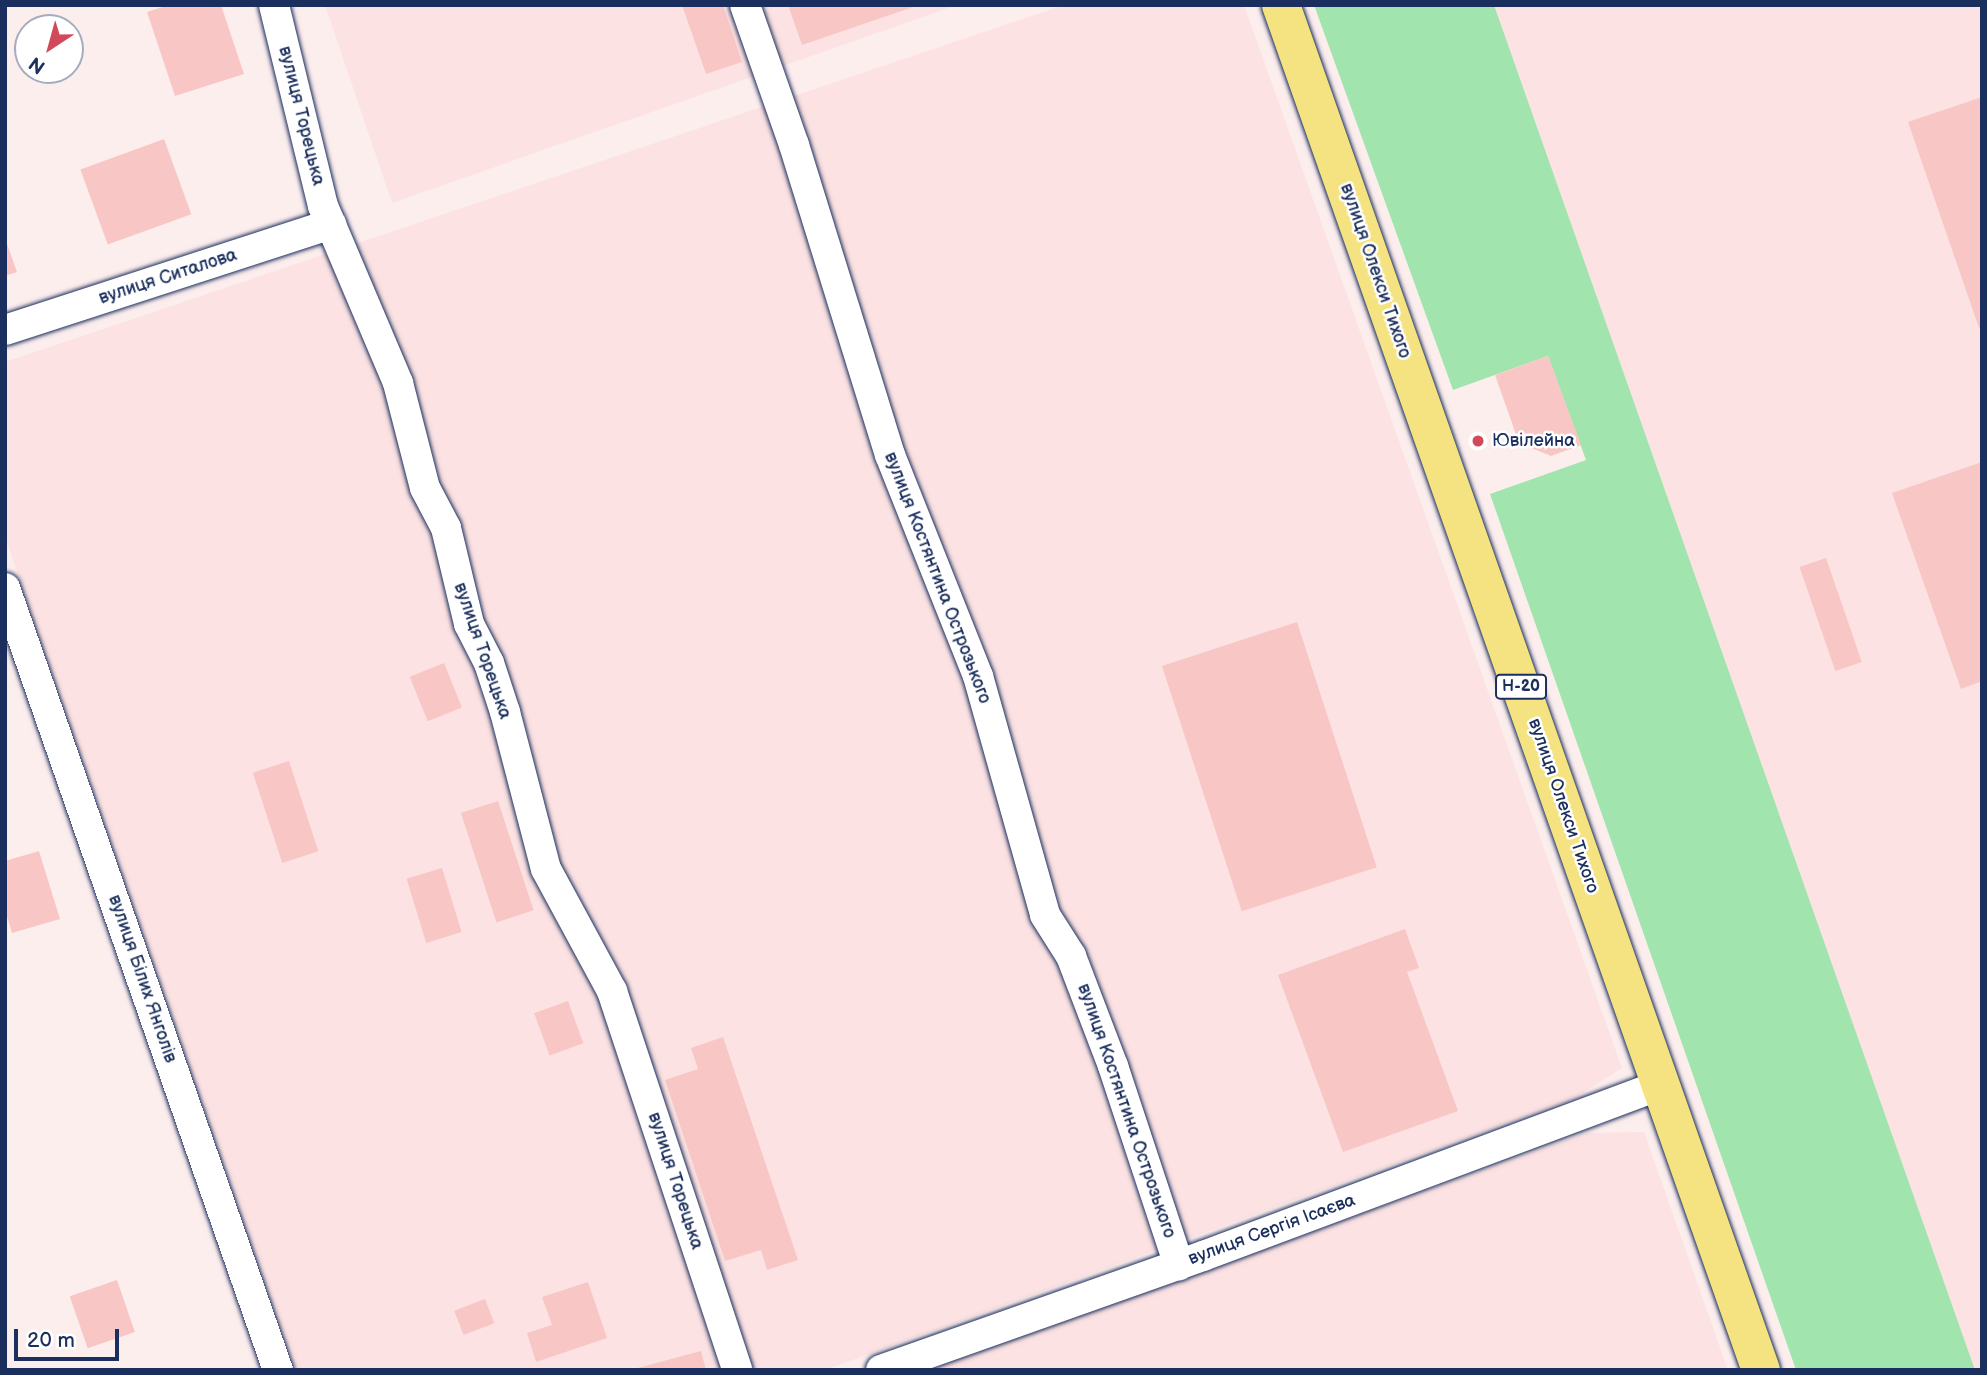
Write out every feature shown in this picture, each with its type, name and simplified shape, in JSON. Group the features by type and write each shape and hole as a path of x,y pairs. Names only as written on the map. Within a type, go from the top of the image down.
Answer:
{"main road":[{"name":"вулиця Олекси Тихого","path":"1281,5 1761,1370"}],"street":[{"name":"вулиця Торецька","path":"274,5 331,223 398,383 425,488 446,528 457,585 505,712 546,869 612,990 737,1370"},
{"name":"вулиця Костянтина Острозького","path":"745,5 794,145 890,455 978,676 1045,915 1071,956 1114,1066 1180,1265"},
{"name":"вулиця Ситалова","path":"5,330 331,223"},
{"name":"вулиця Білих Янголів","path":"5,588 278,1370"},
{"name":"вулиця Сергія Ісаєва","path":"881,1370 1180,1265 1661,1085"}],"shaded area":[{"path":"325,5 957,5 392,203"},
{"path":"1064,5 1244,5 1622,1068 1573,1099 825,1370 296,1370 5,537 5,362"},
{"path":"1494,5 1982,5 1982,1370 1975,1370"},
{"path":"1644,1132 1728,1370 928,1370 1586,1133"}],"green space":[{"path":"1314,5 1494,5 1975,1370 1796,1370 1490,494 1586,460 1548,356 1453,390"}],"building":[{"path":"169,5 221,5 244,74 175,96 147,12"},
{"path":"682,5 723,5 742,62 706,74"},
{"path":"788,5 916,5 916,6 802,45"},
{"path":"1982,97 1982,327 1979,328 1908,122"},
{"path":"164,139 191,214 108,245 80,169"},
{"path":"5,238 17,272 5,276"},
{"path":"1548,356 1581,445 1551,456 1519,443 1495,375"},
{"path":"1982,462 1982,681 1961,689 1892,493"},
{"path":"1826,558 1862,662 1835,671 1800,567"},
{"path":"1297,622 1377,867 1242,911 1162,666"},
{"path":"444,663 462,708 428,721 410,677"},
{"path":"289,761 318,851 282,863 253,773"},
{"path":"498,801 534,910 496,922 461,813"},
{"path":"39,851 60,919 12,933 5,910 5,861"},
{"path":"442,868 462,932 426,943 407,879"},
{"path":"1405,929 1419,968 1407,972 1458,1111 1343,1152 1278,975"},
{"path":"568,1001 583,1043 550,1056 534,1013"},
{"path":"723,1037 798,1260 767,1270 761,1250 725,1261 665,1080 698,1069 691,1048"},
{"path":"117,1280 135,1332 88,1348 70,1296"},
{"path":"588,1282 607,1338 536,1362 527,1333 552,1325 542,1297"},
{"path":"485,1299 494,1323 464,1335 454,1311"},
{"path":"701,1351 706,1370 634,1370 634,1369"}],"place":[{"name":"Ювілейна","path":"1478,441"}]}
